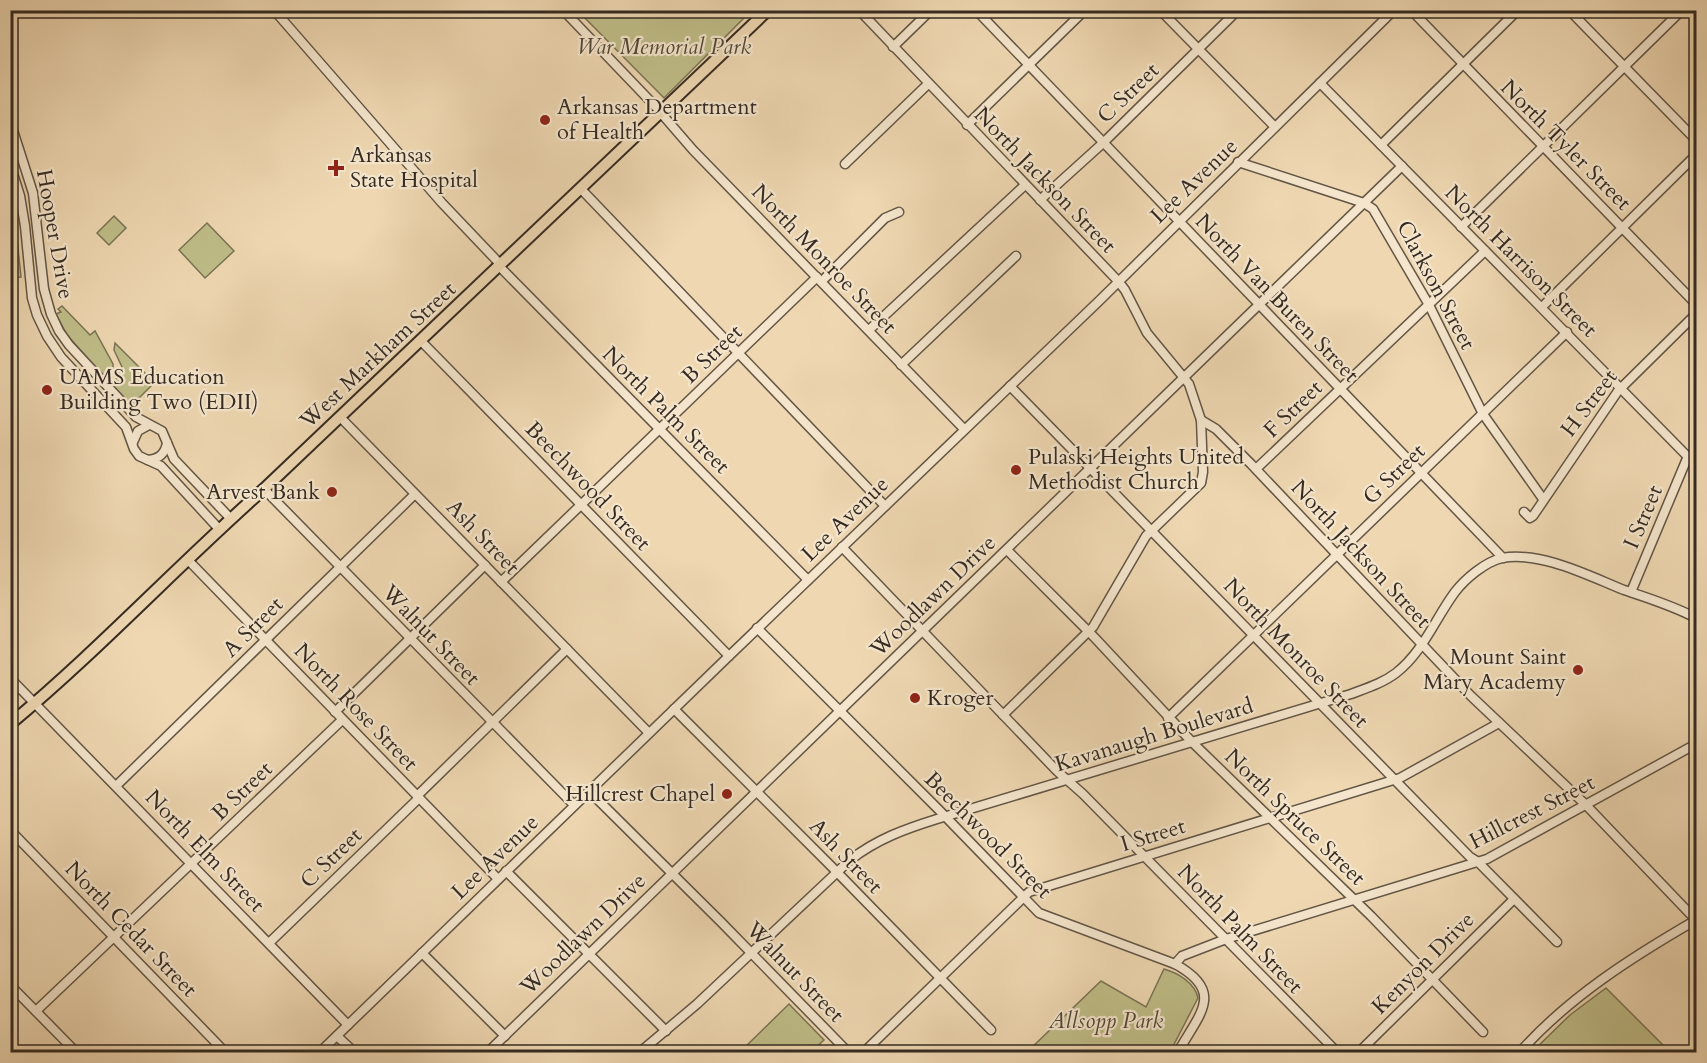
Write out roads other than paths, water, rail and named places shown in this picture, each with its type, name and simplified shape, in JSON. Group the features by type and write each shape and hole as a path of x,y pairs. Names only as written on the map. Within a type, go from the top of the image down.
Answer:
{"main road":[{"name":"West Markham Street","path":"10,724 36,703 264,489 768,10"}],"street":[{"name":"North Palm Street","path":"274,10 500,266 808,580"},
{"name":"North Monroe Street","path":"563,10 693,150 964,429"},
{"name":"North Jackson Street","path":"859,10 1118,281 1147,333 1189,384 1201,420 1203,480 1141,543 1100,616 1088,632 1003,715"},
{"path":"894,46 931,10"},
{"name":"North Van Buren Street","path":"976,10 1503,558"},
{"path":"967,125 1085,10"},
{"path":"1160,10 1275,127"},
{"name":"C Street","path":"1040,200 1238,10"},
{"name":"Lee Avenue","path":"320,1053 1010,386 1394,10"},
{"name":"North Tyler Street","path":"1411,10 1696,304"},
{"path":"1381,145 1518,10"},
{"path":"1569,10 1696,140"},
{"path":"1461,227 1682,10"},
{"name":"North Harrison Street","path":"1320,82 1461,227 1568,332 1696,465"},
{"path":"845,164 928,84"},
{"name":"Hooper Drive","path":"10,121 33,193 44,289 56,324 69,345 136,417 162,431 174,459 231,519"},
{"path":"1542,307 1696,155"},
{"path":"1238,162 1364,203"},
{"name":"Hooper Drive","path":"10,164 20,196 29,279 37,315 58,353 126,427 139,456 161,466 219,529"},
{"name":"Woodlawn Drive","path":"488,1053 1402,166"},
{"path":"869,330 1025,185"},
{"path":"581,189 885,506"},
{"name":"Clarkson Street","path":"1364,203 1373,209 1379,218 1429,305 1483,414 1543,499"},
{"name":"B Street","path":"501,582 739,352 885,218 899,212"},
{"name":"F Street","path":"1256,469 1485,251"},
{"path":"901,365 1016,256"},
{"name":"H Street","path":"1524,512 1530,518 1541,506 1543,499 1621,388 1696,314"},
{"name":"G Street","path":"1168,718 1568,332"},
{"name":"Beechwood Street","path":"421,340 729,656"},
{"name":"North Monroe Street","path":"1010,386 1470,858 1478,862 1557,942"},
{"name":"Ash Street","path":"340,417 650,733"},
{"name":"North Jackson Street","path":"1201,420 1216,429 1256,469 1498,723 1586,805 1696,920"},
{"path":"133,442 138,430 149,425"},
{"path":"148,460 158,458 163,454 167,442"},
{"name":"I Street","path":"1631,592 1688,456"},
{"name":"Walnut Street","path":"264,489 491,723 574,805"},
{"name":"A Street","path":"116,786 416,494"},
{"name":"North Palm Street","path":"842,547 1003,715 1337,1053"},
{"name":"North Spruce Street","path":"1007,550 1168,718 1353,899 1484,1032"},
{"path":"1503,558 1546,561 1695,614"},
{"name":"Kavanaugh Boulevard","path":"640,1053 837,872 863,850 883,838 945,816 1351,694 1386,680 1406,664 1422,645 1460,586 1487,564 1503,558"},
{"name":"North Rose Street","path":"188,560 498,879"},
{"path":"335,712 485,565"},
{"name":"Beechwood Street","path":"758,628 945,816 1031,907 1047,918 1175,964 1200,984 1205,998 1203,1008 1178,1053"},
{"name":"C Street","path":"269,943 567,649"},
{"name":"North Elm Street","path":"10,678 348,1025"},
{"name":"Ash Street","path":"674,709 991,1030"},
{"name":"B Street","path":"36,1011 342,720"},
{"name":"I Street","path":"864,1053 1029,892 1394,780 1498,723"},
{"name":"Hillcrest Street","path":"1175,964 1182,956 1226,939 1487,859 1696,744"},
{"name":"Walnut Street","path":"589,791 751,952 848,1053"},
{"name":"North Cedar Street","path":"10,830 225,1053"},
{"path":"506,872 666,1031"},
{"name":"Kenyon Drive","path":"1359,1053 1514,899"},
{"path":"1520,1053 1546,1024 1573,1002 1653,945 1696,920"},
{"path":"422,953 506,1036"},
{"path":"10,985 76,1053"},
{"path":"337,1036 354,1053"}],"place":[{"name":"Arkansas Department of Health","path":"545,120"},
{"name":"Arkansas State Hospital","path":"336,168"},
{"name":"UAMS Education Building Two (EDII)","path":"47,390"},
{"name":"Pulaski Heights United Methodist Church","path":"1016,470"},
{"name":"Arvest Bank","path":"332,492"},
{"name":"Mount Saint Mary Academy","path":"1578,670"},
{"name":"Kroger","path":"915,698"},
{"name":"Hillcrest Chapel","path":"727,794"}],"park label":[{"name":"War Memorial Park","path":"664,47"},
{"name":"Allsopp Park","path":"1106,1021"}]}
